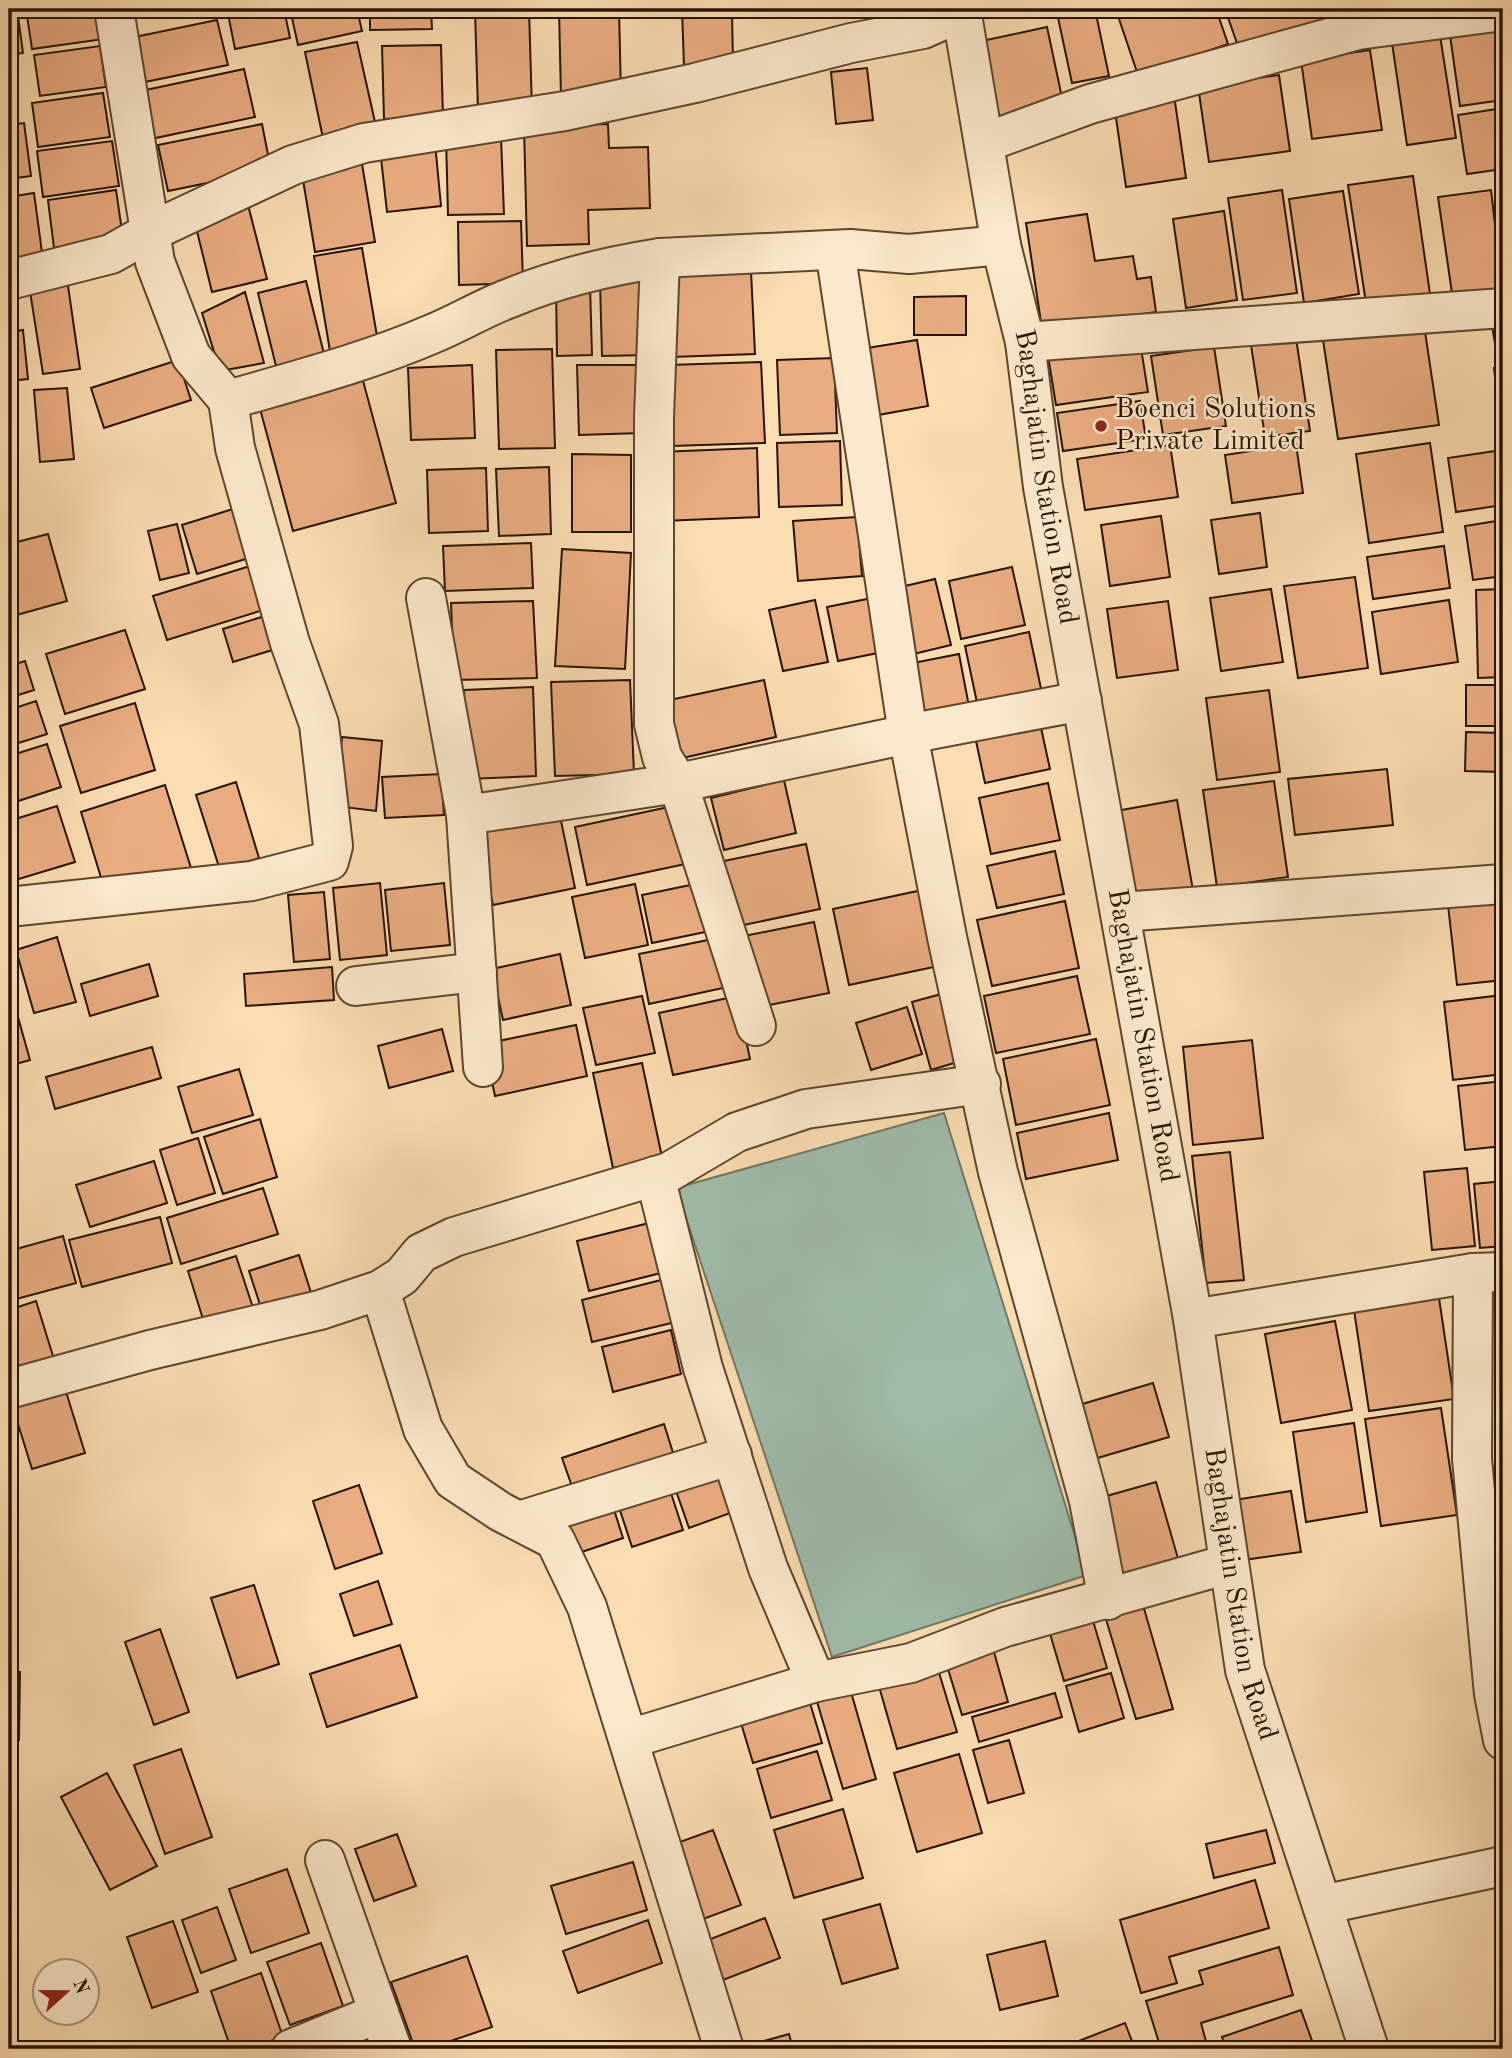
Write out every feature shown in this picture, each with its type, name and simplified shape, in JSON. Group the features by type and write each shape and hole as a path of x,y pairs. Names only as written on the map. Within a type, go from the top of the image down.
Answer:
{"street":[{"path":"9,907 252,881 329,861 333,846 319,724 290,643 239,461 228,400 191,356 155,262 114,9"},
{"path":"9,280 111,254 150,232 293,165 364,143 565,111 695,83 851,43 923,29 961,10"},
{"name":"Baghajatin Station Road","path":"961,10 1001,245 1025,342 1043,487 1193,1319 1245,1670 1369,2049"},
{"path":"984,143 1090,104 1353,20 1503,11"},
{"path":"228,400 328,371 431,335 509,298 572,276 660,258 835,250 909,254 1001,245"},
{"path":"835,250 908,734 947,937 998,1172 1089,1501 1108,1600"},
{"path":"660,258 654,416 654,724 662,757 678,783 756,1026"},
{"path":"1025,342 1503,308"},
{"path":"426,598 466,815 483,1067"},
{"path":"466,815 678,783 908,734 1082,701"},
{"path":"1121,912 1503,884"},
{"path":"356,986 477,972"},
{"path":"9,1389 150,1350 320,1310 380,1290 402,1276 421,1252 454,1237 669,1172 737,1132 806,1109 981,1084"},
{"path":"655,1176 703,1368 768,1568 816,1682"},
{"path":"1193,1319 1488,1273 1472,1459 1494,1694 1503,1740"},
{"path":"380,1290 423,1429 453,1480 555,1540 587,1607 724,2049"},
{"path":"519,1521 732,1455"},
{"path":"629,1739 816,1682 911,1663 1004,1627 1108,1600 1228,1564"},
{"path":"325,1860 392,2049"},
{"path":"1322,1905 1503,1866"},
{"path":"291,2049 379,2013"}],"shaded area":[{"path":"944,1113 1087,1575 832,1657 676,1188"}],"building":[{"path":"9,9 17,9 23,53 9,55"},
{"path":"26,9 100,9 104,39 32,49"},
{"path":"227,9 284,9 290,38 235,49"},
{"path":"290,9 357,9 362,31 298,45"},
{"path":"370,9 431,9 432,29 370,30"},
{"path":"475,9 529,9 532,110 478,111"},
{"path":"559,9 619,9 621,95 561,97"},
{"path":"682,9 732,9 733,65 684,66"},
{"path":"1095,9 1109,76 1072,83 1057,13"},
{"path":"1140,9 1216,9 1228,44 1138,75 1118,16"},
{"path":"1225,9 1320,9 1324,20 1239,49"},
{"path":"217,20 228,65 135,84 125,39"},
{"path":"1047,27 1064,107 1000,121 982,41"},
{"path":"1503,28 1503,100 1460,106 1450,35"},
{"path":"1439,29 1456,138 1407,145 1391,36"},
{"path":"357,42 377,131 324,143 305,52"},
{"path":"441,45 443,118 384,119 382,46"},
{"path":"100,46 106,87 40,96 34,55"},
{"path":"1370,50 1382,130 1312,139 1301,60"},
{"path":"867,68 873,120 836,124 831,72"},
{"path":"244,69 255,117 151,139 141,91"},
{"path":"1279,75 1290,151 1209,162 1198,86"},
{"path":"103,93 110,137 38,147 32,103"},
{"path":"1174,95 1186,178 1126,187 1114,104"},
{"path":"1503,108 1503,169 1467,174 1458,115"},
{"path":"24,123 31,176 9,179 9,125"},
{"path":"262,124 271,170 168,191 158,145"},
{"path":"608,124 609,148 648,147 650,208 588,210 589,244 527,246 524,126"},
{"path":"501,137 504,214 448,215 446,138"},
{"path":"112,141 119,186 43,197 37,151"},
{"path":"435,143 441,206 387,212 380,149"},
{"path":"361,158 375,242 315,252 301,168"},
{"path":"1413,176 1430,294 1366,303 1348,185"},
{"path":"116,190 123,238 54,248 48,200"},
{"path":"1282,190 1297,293 1243,300 1228,198"},
{"path":"1491,190 1503,293 1453,300 1438,197"},
{"path":"1343,191 1359,294 1304,303 1289,199"},
{"path":"34,193 43,260 9,264 9,197"},
{"path":"247,201 267,279 212,292 193,215"},
{"path":"1224,211 1237,300 1186,308 1173,219"},
{"path":"1087,214 1095,261 1133,256 1137,279 1151,277 1156,312 1042,329 1026,223"},
{"path":"521,221 523,283 459,285 458,222"},
{"path":"362,248 378,342 330,351 314,256"},
{"path":"751,271 755,354 672,357 669,274"},
{"path":"67,279 80,369 43,374 29,285"},
{"path":"306,281 324,354 276,366 258,293"},
{"path":"647,281 649,355 602,356 600,282"},
{"path":"590,285 592,355 557,356 556,286"},
{"path":"245,292 264,363 220,371 202,313"},
{"path":"966,296 966,335 914,335 914,297"},
{"path":"1424,325 1439,425 1338,439 1323,340"},
{"path":"1503,325 1503,360 1498,361 1492,326"},
{"path":"23,330 28,379 9,381 9,332"},
{"path":"1296,338 1310,431 1265,437 1251,345"},
{"path":"917,340 928,406 878,415 867,348"},
{"path":"1140,342 1148,392 1056,405 1048,356"},
{"path":"1214,347 1226,426 1163,435 1151,356"},
{"path":"552,349 555,448 499,449 496,350"},
{"path":"834,358 837,433 780,435 777,360"},
{"path":"178,360 191,400 104,428 91,388"},
{"path":"761,362 765,443 672,446 669,365"},
{"path":"472,365 475,438 411,440 408,368"},
{"path":"577,365 640,365 641,433 579,435"},
{"path":"1503,366 1503,394 1497,394 1494,368"},
{"path":"362,377 396,503 293,531 259,405"},
{"path":"67,388 74,459 40,462 34,390"},
{"name":"Boenci Solutions Private Limited","path":"1140,401 1146,439 1063,451 1057,413"},
{"path":"1497,405 1503,405 1503,439 1502,439"},
{"path":"840,441 842,505 779,507 777,443"},
{"path":"1430,443 1443,532 1369,543 1356,454"},
{"path":"1296,444 1303,493 1232,503 1225,455"},
{"path":"1170,445 1178,497 1085,510 1077,459"},
{"path":"757,448 759,517 662,521 659,452"},
{"path":"1502,450 1503,505 1456,512 1448,458"},
{"path":"572,454 631,455 631,532 572,532"},
{"path":"549,467 551,534 499,536 496,469"},
{"path":"486,468 488,531 429,533 427,470"},
{"path":"236,508 252,557 197,574 182,525"},
{"path":"1260,513 1267,567 1219,574 1211,520"},
{"path":"1161,516 1170,577 1110,586 1101,525"},
{"path":"857,517 862,576 798,581 793,521"},
{"path":"1503,520 1503,576 1473,580 1465,526"},
{"path":"177,524 189,573 160,580 148,531"},
{"path":"48,534 67,601 13,616 9,600 9,544"},
{"path":"531,543 533,588 445,591 443,546"},
{"path":"1444,546 1450,588 1373,599 1367,557"},
{"path":"562,549 631,553 625,669 555,666"},
{"path":"250,566 263,610 167,640 153,596"},
{"path":"1012,567 1025,625 961,639 949,581"},
{"path":"1355,577 1368,668 1298,678 1284,586"},
{"path":"935,579 951,645 901,657 888,590"},
{"path":"1271,589 1283,662 1221,671 1210,598"},
{"path":"1503,589 1503,677 1478,678 1476,590"},
{"path":"872,598 883,652 838,661 827,607"},
{"path":"815,600 828,662 783,671 769,610"},
{"path":"1449,600 1458,662 1381,674 1372,612"},
{"path":"533,601 537,678 454,680 451,603"},
{"path":"1168,601 1178,670 1117,678 1107,609"},
{"path":"268,615 279,648 233,662 223,629"},
{"path":"125,630 145,689 65,714 46,654"},
{"path":"1029,632 1043,698 979,712 965,646"},
{"path":"959,654 971,717 916,728 903,665"},
{"path":"25,661 34,690 9,698 9,666"},
{"path":"630,680 634,774 555,776 551,682"},
{"path":"764,680 776,737 678,759 665,701"},
{"path":"1466,685 1503,685 1503,726 1466,726"},
{"path":"533,687 536,776 467,779 464,690"},
{"path":"1269,690 1280,772 1217,780 1206,698"},
{"path":"36,701 47,734 9,746 9,710"},
{"path":"135,703 155,770 81,793 60,726"},
{"path":"1038,714 1050,769 985,783 973,727"},
{"path":"1466,732 1503,733 1503,772 1465,771"},
{"path":"342,737 382,741 376,811 335,806"},
{"path":"47,744 61,787 9,804 9,756"},
{"path":"1387,769 1393,825 1295,835 1288,779"},
{"path":"441,774 444,815 385,818 382,777"},
{"path":"784,780 796,833 724,850 711,798"},
{"path":"1274,781 1288,877 1217,887 1203,790"},
{"path":"236,782 259,858 220,870 196,795"},
{"path":"1048,783 1060,840 991,854 979,798"},
{"path":"165,785 191,868 106,894 81,812"},
{"path":"1177,800 1194,896 1132,907 1116,811"},
{"path":"678,805 690,863 587,885 575,827"},
{"path":"57,806 75,862 9,882 9,821"},
{"path":"560,816 575,888 493,905 478,833"},
{"path":"806,844 820,909 734,927 719,862"},
{"path":"1055,851 1064,894 997,908 987,866"},
{"path":"705,882 715,930 652,943 642,895"},
{"path":"380,883 387,955 340,960 333,888"},
{"path":"444,883 450,945 391,951 385,890"},
{"path":"635,884 648,945 585,958 572,897"},
{"path":"927,889 943,965 849,985 833,909"},
{"path":"1503,890 1503,980 1457,985 1447,896"},
{"path":"324,892 330,959 294,962 288,895"},
{"path":"1065,901 1079,968 992,986 977,920"},
{"path":"814,922 829,993 760,1007 744,936"},
{"path":"57,937 76,1002 34,1013 16,950"},
{"path":"713,939 723,988 649,1004 639,954"},
{"path":"560,954 571,1005 503,1020 492,969"},
{"path":"149,964 158,996 90,1016 81,984"},
{"path":"332,967 334,1000 246,1006 244,974"},
{"path":"1077,976 1090,1034 996,1053 984,996"},
{"path":"9,985 30,1060 9,1066"},
{"path":"945,993 964,1060 931,1070 912,1002"},
{"path":"1503,995 1503,1074 1453,1080 1444,1002"},
{"path":"642,996 655,1053 596,1065 583,1008"},
{"path":"737,996 750,1059 673,1075 659,1013"},
{"path":"907,1007 922,1054 871,1070 856,1023"},
{"path":"576,1025 587,1076 495,1096 484,1044"},
{"path":"442,1029 453,1071 389,1088 378,1046"},
{"path":"1096,1039 1110,1105 1016,1125 1003,1059"},
{"path":"1252,1040 1263,1138 1193,1145 1183,1047"},
{"path":"152,1047 161,1078 55,1109 46,1077"},
{"path":"642,1063 662,1157 613,1168 593,1073"},
{"path":"239,1069 253,1115 192,1133 178,1087"},
{"path":"1503,1081 1503,1146 1465,1150 1458,1086"},
{"path":"1109,1113 1118,1160 1026,1179 1017,1133"},
{"path":"260,1119 277,1177 223,1194 204,1137"},
{"path":"198,1138 215,1193 177,1205 160,1150"},
{"path":"1230,1152 1244,1280 1206,1283 1192,1156"},
{"path":"154,1161 167,1203 90,1227 76,1185"},
{"path":"1467,1168 1475,1246 1432,1250 1424,1172"},
{"path":"1503,1181 1503,1246 1480,1248 1474,1184"},
{"path":"263,1188 278,1234 181,1264 167,1218"},
{"path":"160,1217 172,1263 82,1287 69,1240"},
{"path":"657,1221 669,1271 589,1291 577,1241"},
{"path":"63,1236 76,1283 9,1301 9,1251"},
{"path":"299,1255 314,1302 264,1317 249,1271"},
{"path":"236,1256 256,1317 207,1332 188,1271"},
{"path":"673,1277 684,1320 592,1342 582,1300"},
{"path":"1439,1298 1454,1399 1369,1411 1354,1310"},
{"path":"36,1301 57,1369 14,1382 9,1363 9,1310"},
{"path":"1335,1321 1352,1410 1281,1423 1265,1334"},
{"path":"671,1330 681,1374 613,1392 602,1347"},
{"path":"62,1379 85,1453 32,1469 9,1395"},
{"path":"1153,1383 1169,1437 1084,1462 1069,1408"},
{"path":"1441,1408 1457,1515 1381,1526 1365,1419"},
{"path":"1354,1423 1367,1512 1306,1522 1293,1432"},
{"path":"664,1424 675,1459 574,1492 562,1458"},
{"path":"728,1462 744,1508 689,1528 673,1482"},
{"path":"1503,1468 1503,1540 1490,1542 1480,1471"},
{"path":"667,1481 683,1530 632,1547 616,1498"},
{"path":"1156,1482 1179,1562 1113,1581 1089,1501"},
{"path":"359,1485 382,1553 335,1569 313,1501"},
{"path":"1291,1491 1301,1552 1236,1561 1228,1501"},
{"path":"610,1497 623,1538 570,1556 557,1515"},
{"path":"378,1581 392,1624 354,1636 340,1594"},
{"path":"254,1585 279,1664 237,1678 211,1598"},
{"path":"1143,1605 1173,1709 1136,1719 1105,1616"},
{"path":"1091,1614 1107,1668 1064,1681 1048,1627"},
{"path":"160,1629 189,1712 154,1725 125,1642"},
{"path":"400,1645 417,1697 327,1727 310,1674"},
{"path":"992,1645 1008,1702 962,1715 945,1659"},
{"path":"937,1666 957,1732 897,1749 878,1683"},
{"path":"9,1672 20,1672 19,1740 9,1740"},
{"path":"1111,1673 1124,1718 1079,1732 1066,1686"},
{"path":"849,1685 876,1779 843,1789 815,1695"},
{"path":"807,1693 822,1743 753,1763 738,1713"},
{"path":"1055,1693 1062,1717 979,1742 972,1717"},
{"path":"1009,1740 1024,1793 988,1803 973,1750"},
{"path":"181,1749 212,1837 165,1854 134,1765"},
{"path":"817,1751 832,1800 771,1818 757,1769"},
{"path":"959,1754 982,1833 917,1852 894,1773"},
{"path":"107,1773 157,1866 110,1890 61,1797"},
{"path":"843,1809 863,1878 794,1898 774,1830"},
{"path":"713,1830 741,1905 695,1922 666,1847"},
{"path":"1266,1830 1275,1863 1214,1878 1206,1844"},
{"path":"397,1834 416,1886 374,1901 355,1849"},
{"path":"633,1862 647,1910 566,1934 551,1886"},
{"path":"287,1869 309,1933 251,1953 229,1889"},
{"path":"1255,1880 1269,1928 1169,1957 1177,1983 1141,1993 1120,1920"},
{"path":"880,1904 898,1968 842,1984 823,1920"},
{"path":"217,1907 236,1960 201,1973 182,1920"},
{"path":"765,1918 780,1958 710,1985 695,1945"},
{"path":"648,1920 662,1963 578,1993 563,1951"},
{"path":"173,1921 198,1992 152,2008 127,1937"},
{"path":"1045,1941 1058,1996 1000,2010 987,1955"},
{"path":"321,1943 343,2006 290,2025 267,1962"},
{"path":"1279,1947 1293,1995 1201,2023 1208,2049 1161,2049 1146,2001 1203,1984 1199,1971"},
{"path":"467,1956 492,2027 427,2049 415,2049 391,1982"},
{"path":"261,1973 283,2037 246,2049 231,2049 211,1991"},
{"path":"1301,2010 1315,2049 1226,2049 1222,2037"},
{"path":"1125,2023 1135,2049 1058,2049"},
{"path":"789,2034 793,2049 736,2049"}],"place":[{"name":"Boenci Solutions Private Limited","path":"1101,426"}]}
